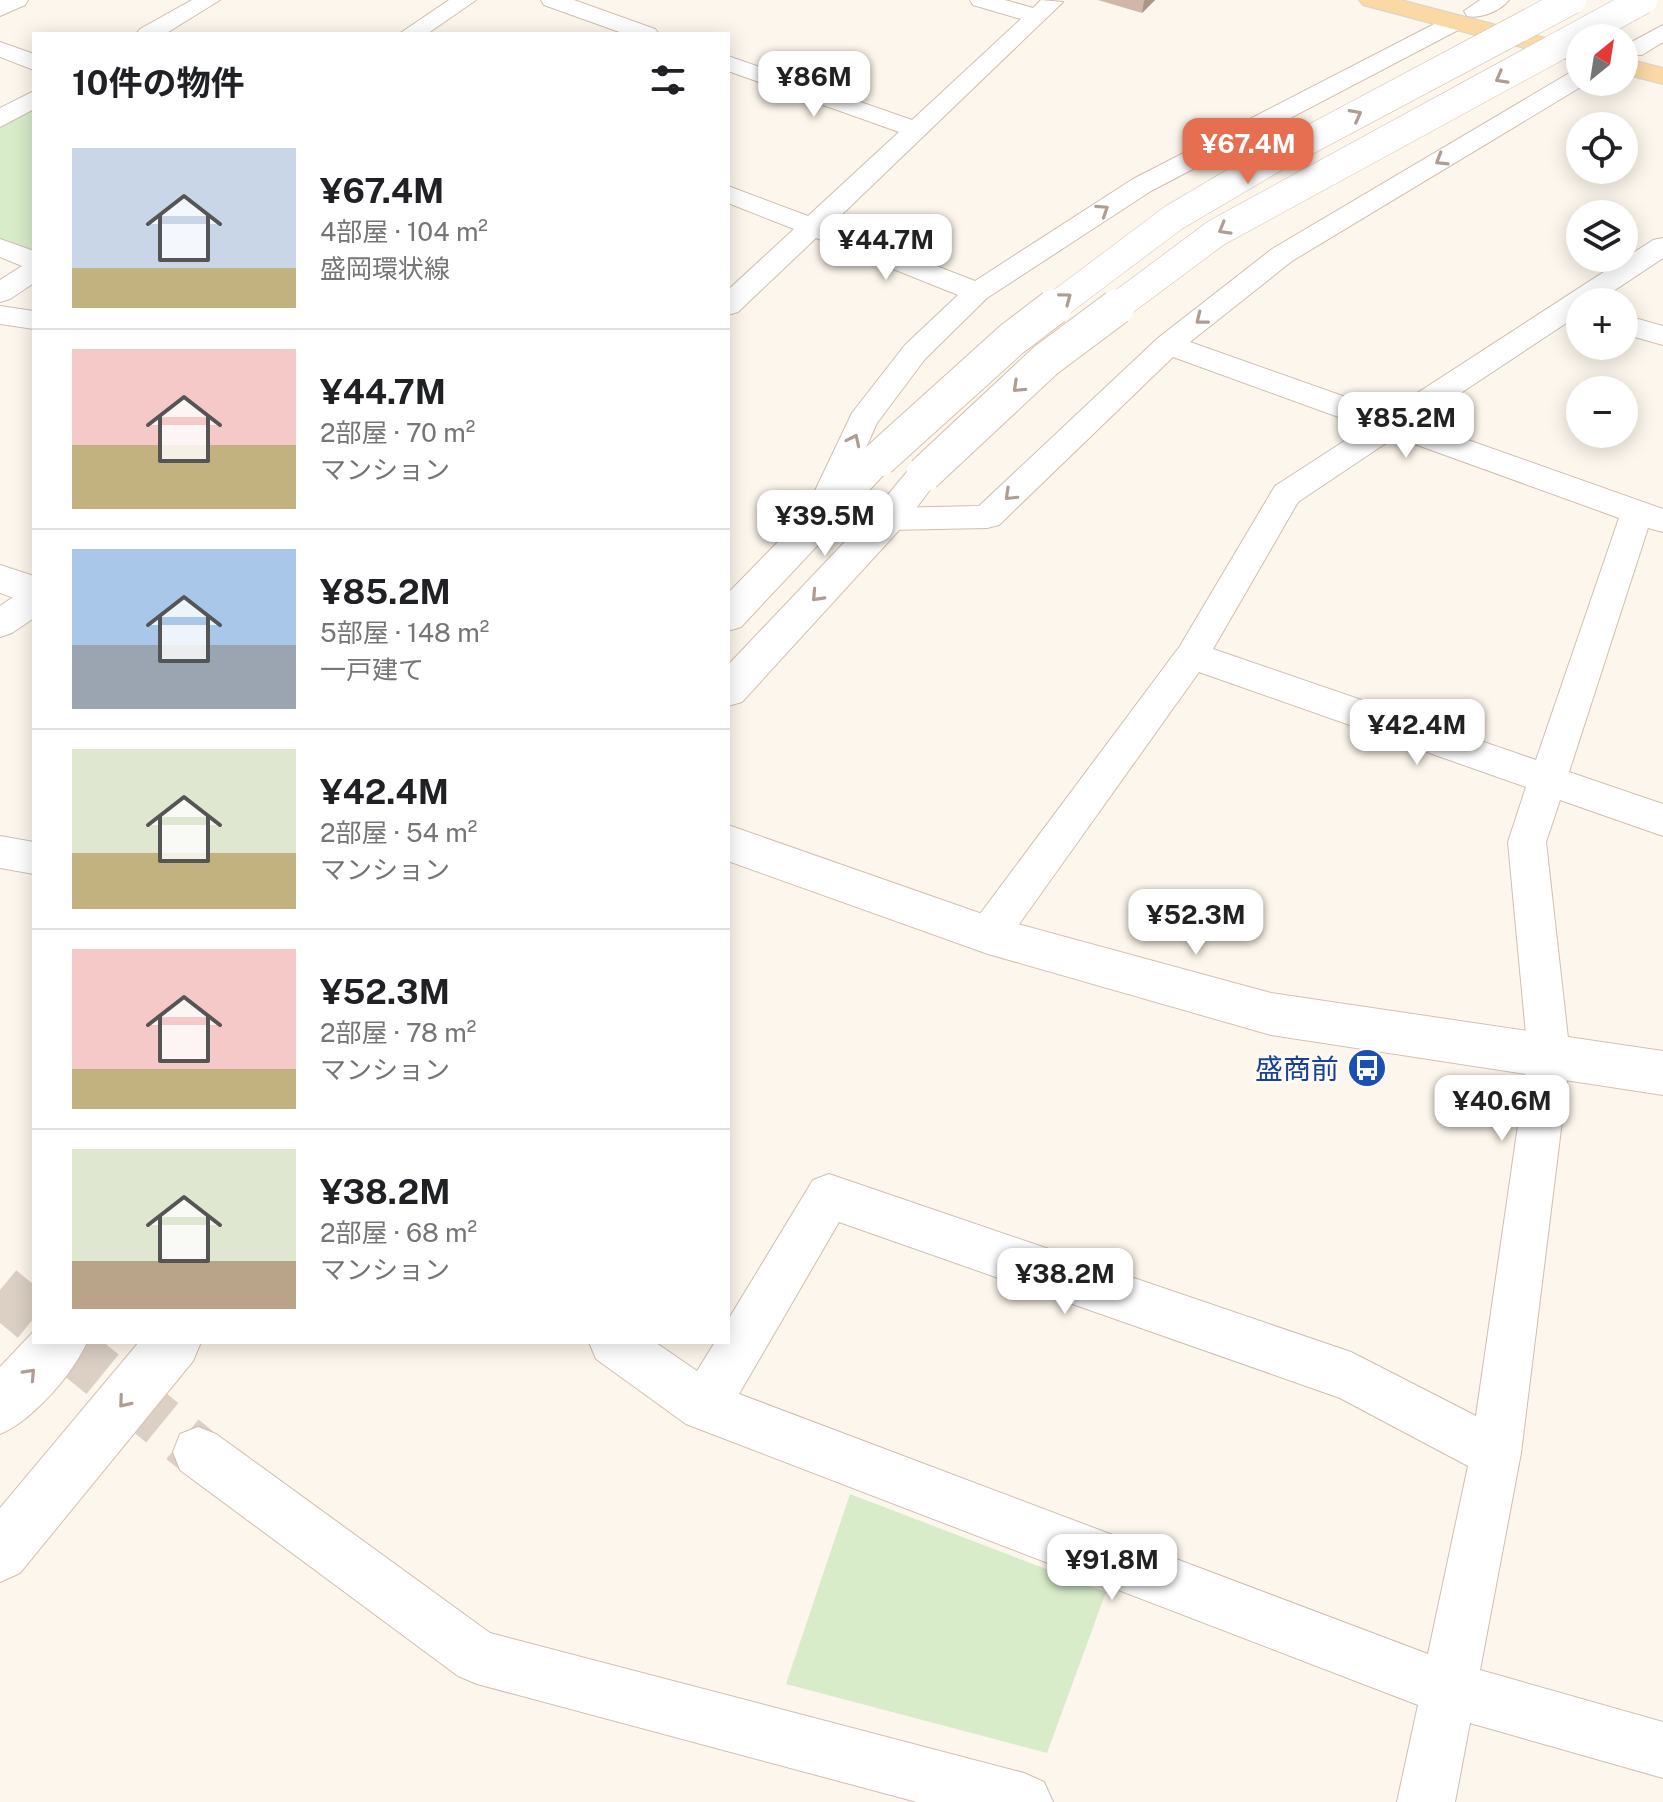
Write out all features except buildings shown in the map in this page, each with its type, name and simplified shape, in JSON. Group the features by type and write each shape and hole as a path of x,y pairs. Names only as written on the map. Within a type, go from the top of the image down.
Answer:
{"main road":[{"path":"1372,0 1476,11 1566,49"},
{"path":"1435,0 1566,33"},
{"path":"1638,55 1663,57"},
{"path":"1638,61 1663,76"}],"street":[{"path":"0,9 17,0"},
{"path":"152,32 209,0"},
{"path":"414,32 465,0"},
{"path":"552,0 641,32"},
{"path":"981,0 1045,9"},
{"path":"730,615 879,459 1012,339 1173,218 1280,156 1572,0"},
{"path":"730,689 888,519 924,474 1046,360 1216,233 1643,0"},
{"path":"730,304 1045,9"},
{"path":"827,512 828,497 863,420 915,352 977,292 1142,185 1476,11"},
{"path":"1638,47 1663,32"},
{"path":"0,49 32,62"},
{"path":"730,64 916,130"},
{"path":"888,519 987,517 1168,345 1282,255 1566,85"},
{"path":"0,119 32,99"},
{"path":"730,195 815,225 977,292"},
{"path":"1604,288 1663,246"},
{"path":"0,247 32,260"},
{"path":"0,293 32,272"},
{"path":"0,315 32,320"},
{"path":"988,935 1192,655 1286,494 1566,315"},
{"path":"1638,328 1663,336"},
{"path":"1168,345 1650,516 1547,779 1527,842 1549,1056 1496,1453 1426,1802"},
{"path":"0,578 32,590"},
{"path":"0,624 32,601"},
{"path":"1192,655 1663,820"},
{"path":"730,844 988,935 1271,1014 1663,1073"},
{"path":"0,852 32,858"},
{"path":"704,1406 829,1196 1351,1377 1496,1453"},
{"path":"0,1407 58,1344"},
{"path":"0,1553 172,1344"},
{"path":"616,1344 704,1406 1448,1689 1663,1750"},
{"path":"198,1452 477,1657 1024,1802"}],"green space":[{"path":"32,110 32,252 0,240 0,128"},
{"path":"850,1494 1106,1592 1047,1753 786,1684"}],"tunnel":[{"path":"0,1290 32,1316"},
{"path":"65,1344 198,1452"}],"place":[{"name":"盛商前","path":"1367,1068"}]}
